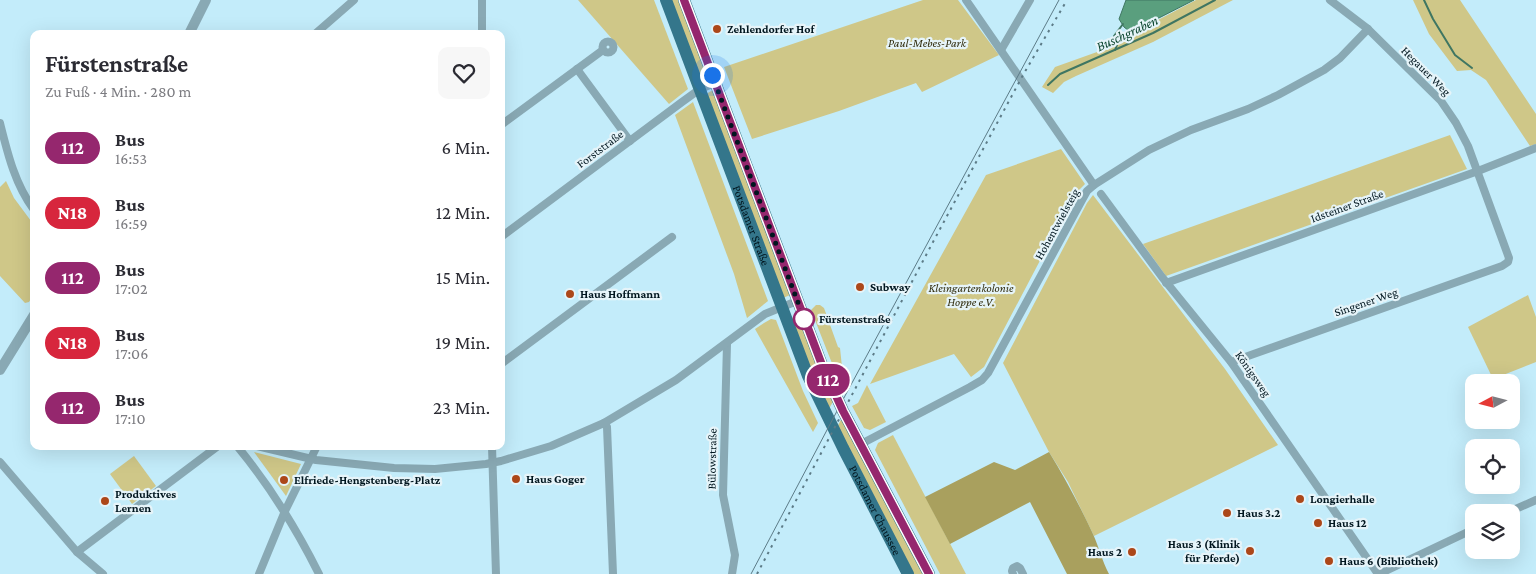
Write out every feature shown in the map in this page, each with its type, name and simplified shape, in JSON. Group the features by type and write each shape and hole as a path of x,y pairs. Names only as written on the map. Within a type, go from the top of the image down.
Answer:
{"main road":[{"name":"Potsdamer Straße","path":"666,0 808,376 843,448"},
{"name":"Potsdamer Straße","path":"684,0 828,381 861,444"},
{"name":"Potsdamer Chaussee","path":"861,444 929,574"},
{"name":"Potsdamer Chaussee","path":"843,448 908,574"}],"street":[{"path":"191,30 206,0"},
{"path":"320,30 354,0"},
{"path":"482,0 482,30"},
{"path":"966,0 1094,185"},
{"path":"1001,50 1030,0"},
{"name":"Hegauer Weg","path":"1330,0 1368,30 1441,101 1456,123 1478,171 1509,258 1508,262"},
{"name":"Hohentwielsteig","path":"861,444 982,380 988,373 1082,200 1094,185 1148,150 1192,130 1248,109 1324,70 1340,58 1368,30"},
{"path":"505,122 603,50"},
{"path":"577,69 630,141"},
{"name":"Forststraße","path":"505,234 700,89 715,83"},
{"path":"0,123 17,182 30,205"},
{"name":"Idsteiner Straße","path":"1166,283 1478,171 1536,148"},
{"name":"Königsweg","path":"1101,194 1166,283 1231,362 1378,574"},
{"path":"505,361 672,237"},
{"name":"Singener Weg","path":"1231,362 1502,266 1508,262"},
{"path":"273,450 310,459 351,465 435,469 492,463 552,446 604,423 676,380 765,314 797,300"},
{"path":"0,370 30,321"},
{"name":"Bülowstraße","path":"727,344 722,495 735,554 732,574"},
{"path":"604,423 607,427 613,574"},
{"path":"78,552 213,450"},
{"path":"241,450 285,511 304,543 319,574"},
{"path":"259,574 285,511 315,450"},
{"path":"492,450 496,574"},
{"path":"0,462 78,552 103,574"},
{"path":"1520,507 1536,500"},
{"path":"1378,574 1465,533"},
{"path":"1013,574 1013,568 1017,566 1023,574"}],"green space":[{"path":"578,0 654,0 688,89 669,104"},
{"path":"669,0 681,0 709,80 702,83"},
{"name":"Paul-Mebes-Park","path":"923,0 958,0 999,55 922,92 916,83 839,111 752,139 724,67"},
{"path":"1196,0 1233,0 1153,42 1064,82 1053,93 1042,87 1055,67 1097,52"},
{"path":"1413,0 1460,0 1536,114 1536,144 1530,146 1486,80 1471,70 1457,71 1429,34"},
{"path":"713,90 790,295 783,298 706,94"},
{"path":"693,102 768,301 747,318 734,274 675,115"},
{"path":"1450,135 1467,169 1166,276 1143,244"},
{"name":"Kleingartenkolonie Hoppe e.V.","path":"1061,149 1085,184 1075,194 984,367 971,377 954,354 870,384 986,175"},
{"path":"6,181 14,198 30,220 30,300 25,303 0,276 0,187"},
{"path":"1093,195 1225,369 1278,445 1094,536 1068,482 1049,452 1003,363 1087,203"},
{"path":"1528,295 1536,317 1536,362 1506,374 1491,374 1468,327"},
{"path":"816,305 824,308 840,348 842,367 837,376 811,310"},
{"path":"799,315 834,400 827,412 790,319"},
{"path":"771,319 776,320 803,391 818,423 813,432 755,329"},
{"path":"867,385 886,422 870,430 864,428 852,406 858,403"},
{"path":"843,416 925,574 912,574 836,429"},
{"path":"893,435 966,574 940,574 875,450 878,443"},
{"name":"Elfriede-Hengstenberg-Platz","path":"254,452 301,464 286,496"},
{"path":"134,456 156,486 132,504 110,474"}],"shaded area":[{"path":"1126,0 1194,0 1129,31 1119,19"},
{"path":"1049,452 1083,513 1109,574 1067,574 1030,502 950,544 925,497 994,462 1015,470"}],"waterway":[{"name":"Buschgraben","path":"1048,85 1060,74 1153,33 1215,0"},
{"name":"Buschgraben","path":"1424,0 1455,55 1472,68"},
{"path":"1115,50 1117,45 1114,36 1123,24"}],"tram line":[{"path":"751,574 1059,0"}],"railway":[{"path":"757,574 1023,75 1067,0"}],"bus line":[{"name":"112","path":"684,0 828,381 929,574"}],"place":[{"name":"Zehlendorfer Hof","path":"717,29"},
{"name":"Subway","path":"860,287"},
{"name":"Haus Hoffmann","path":"570,294"},
{"name":"Fürstenstraße","path":"804,319"},
{"name":"Haus Goger","path":"516,479"},
{"name":"Elfriede-Hengstenberg-Platz","path":"284,480"},
{"name":"Longierhalle","path":"1300,499"},
{"name":"Produktives Lernen","path":"105,501"},
{"name":"Haus 3.2","path":"1227,513"},
{"name":"Haus 12","path":"1318,523"},
{"name":"Haus 3 (Klinik für Pferde)","path":"1250,551"},
{"name":"Haus 2","path":"1132,552"},
{"name":"Haus 6 (Bibliothek)","path":"1329,561"}],"route":[{"path":"712,75 805,321 804,319"}]}
